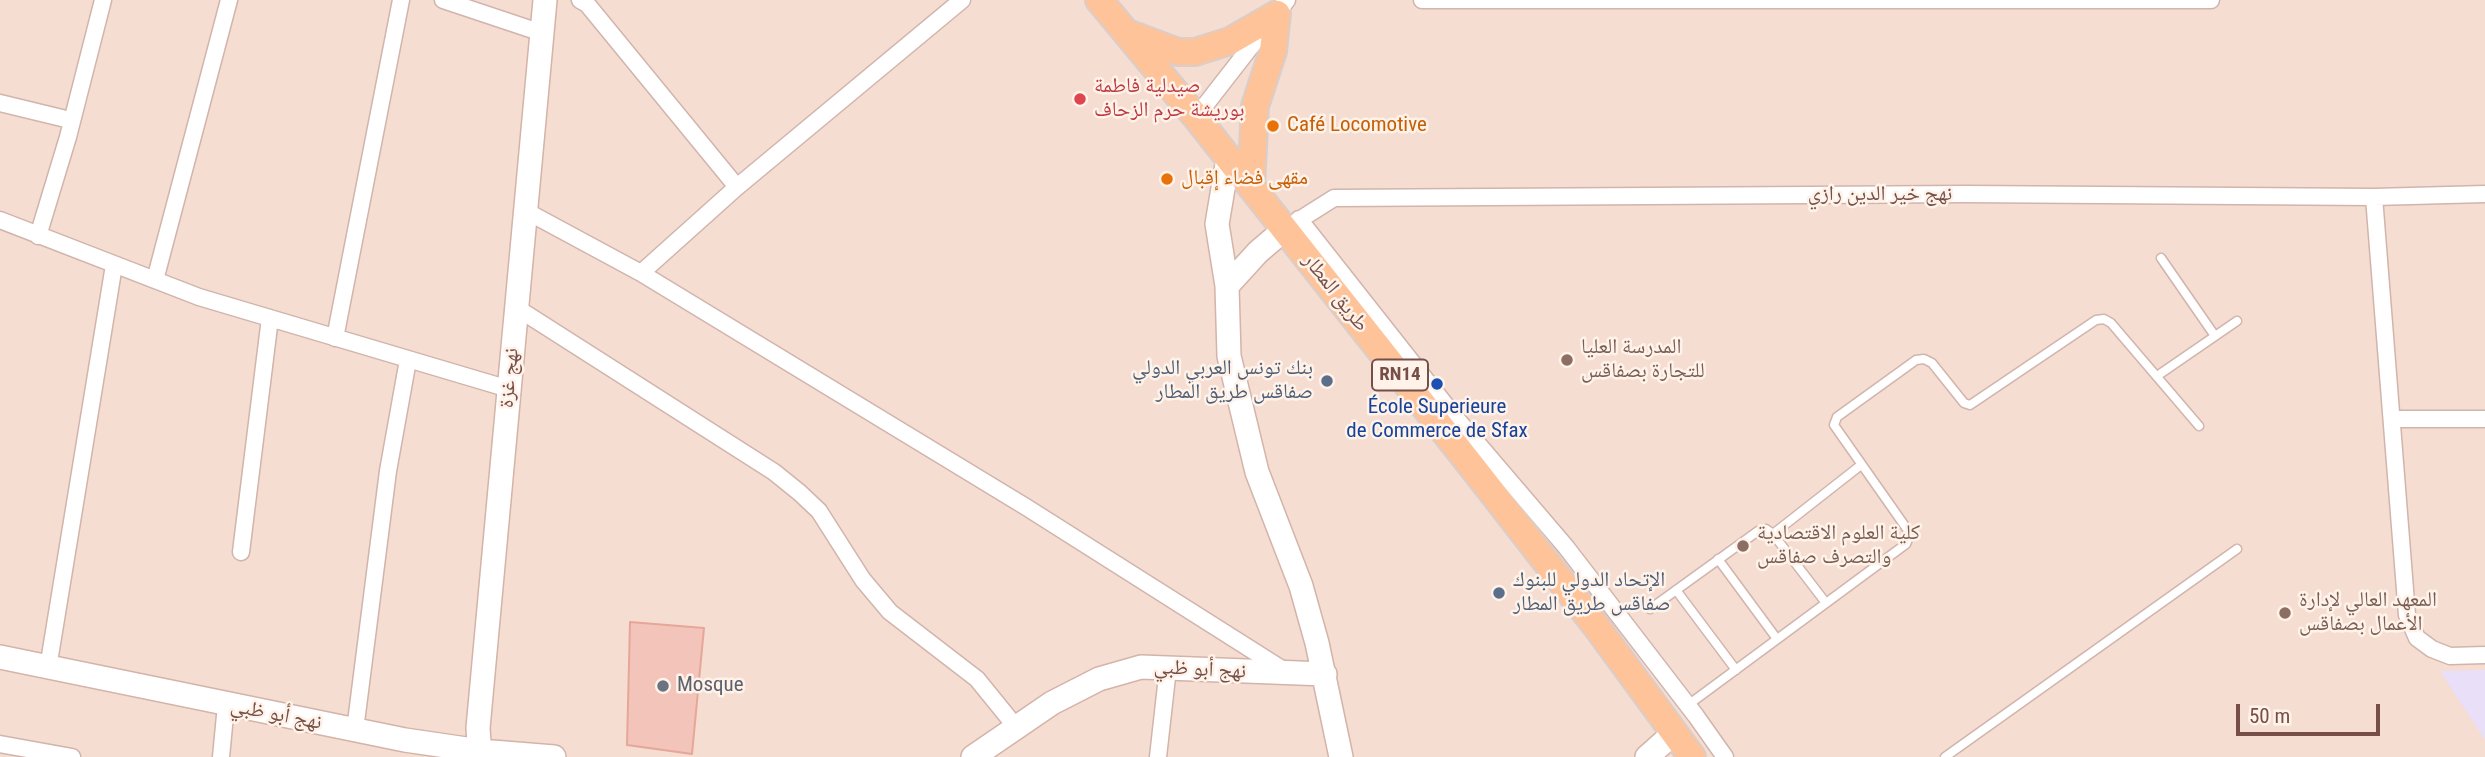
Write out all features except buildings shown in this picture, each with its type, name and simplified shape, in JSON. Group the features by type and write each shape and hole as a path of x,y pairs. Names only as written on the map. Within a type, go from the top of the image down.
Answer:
{"main road":[{"name":"طريق المطار","path":"1099,0 1251,187 1292,224 1692,757"},
{"path":"1126,33 1178,52 1195,52 1230,41 1282,7"},
{"path":"1251,187 1255,106 1273,51 1282,7"}],"street":[{"path":"38,236 103,0"},
{"path":"155,280 229,0"},
{"path":"335,338 401,0"},
{"path":"443,0 542,33"},
{"name":"نهج غزة","path":"480,754 478,729 545,0"},
{"path":"580,0 587,4 737,187"},
{"path":"641,273 737,187 962,0"},
{"path":"1422,0 2211,0"},
{"path":"1196,117 1282,7"},
{"path":"0,103 71,120"},
{"path":"1228,159 1217,224 1227,286 1229,356 1257,472 1301,586 1325,674 1341,757"},
{"name":"نهج خير الدين رازي","path":"1292,224 1334,198 1966,194 2374,197 2485,194"},
{"path":"2374,197 2407,615 2417,638 2432,649 2450,656 2485,655"},
{"path":"526,211 641,273 1026,507 1290,674"},
{"path":"0,220 199,297 509,389"},
{"path":"1227,286 1258,252 1292,224 1566,547 1725,757"},
{"path":"48,668 114,265"},
{"path":"517,308 774,472 800,493 819,511 863,580 890,611 977,679 1016,727"},
{"path":"241,552 270,318"},
{"path":"355,730 388,471 408,360"},
{"path":"2392,419 2485,419"},
{"name":"نهج أبو ظبي","path":"0,657 226,705 480,754 554,757"},
{"name":"نهج أبو ظبي","path":"973,757 1052,703 1099,679 1141,667 1325,674"},
{"path":"1158,757 1168,668"},
{"path":"221,757 226,705"},
{"path":"1647,757 1675,732 1692,710"},
{"path":"0,744 67,756"}],"lane":[{"path":"2161,258 2215,336"},
{"path":"1692,710 1736,670 1906,544 1909,537 1907,529 1835,425 1837,417 1916,359 1932,363 1964,403 1970,405 2096,320 2104,319 2111,323 2199,426"},
{"path":"2157,376 2237,321"},
{"path":"1773,534 1861,465"},
{"path":"1650,609 1758,531 1766,530 1773,534 1826,603"},
{"path":"1945,757 2237,550"},
{"path":"1718,559 1777,639"},
{"path":"1676,590 1736,670"}],"shaded area":[{"path":"0,0 2485,0 2485,757 0,757"},
{"path":"2485,670 2485,740 2440,671"}],"place":[{"name":"صيدلية فاطمة بوريشة حرم الزحاف","path":"1080,99"},
{"name":"Café Locomotive","path":"1273,126"},
{"name":"مقهى فضاء إقبال","path":"1167,179"},
{"name":"المدرسة العليا للتجارة بصفاقس","path":"1567,360"},
{"name":"بنك تونس العربي الدولي صفاقس طريق المطار","path":"1327,381"},
{"name":"École Superieure de Commerce de Sfax","path":"1437,384"},
{"name":"كلية العلوم الاقتصادية والتصرف صفاقس","path":"1743,546"},
{"name":"الإتحاد الدولي للبنوك صفاقس طريق المطار","path":"1499,593"},
{"name":"المعهد العالي لإدارة الأعمال بصفاقس","path":"2285,613"},
{"name":"Mosque","path":"663,686"}]}
